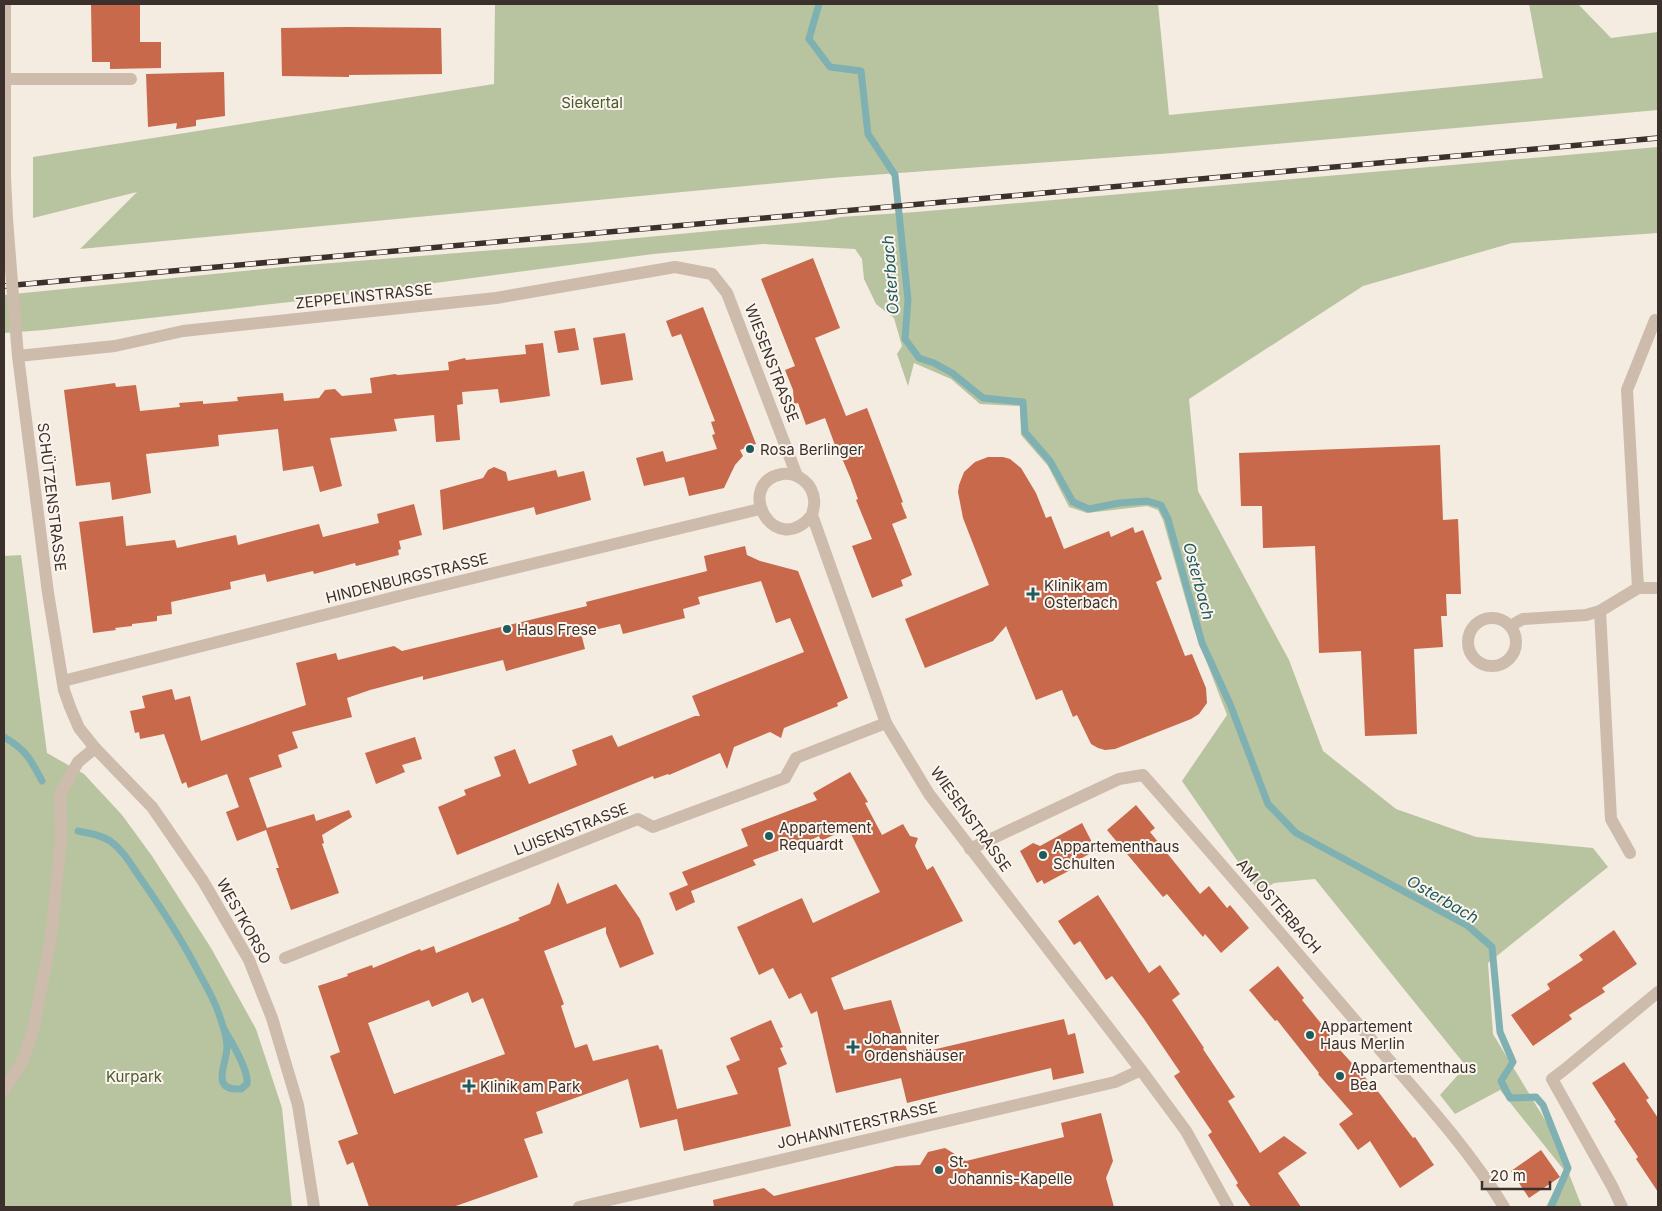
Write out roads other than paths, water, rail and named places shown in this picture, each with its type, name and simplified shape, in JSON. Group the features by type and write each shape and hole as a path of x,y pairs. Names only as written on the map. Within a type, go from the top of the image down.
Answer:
{"street":[{"path":"5,4 5,195"},
{"path":"6,79 131,79"},
{"name":"SCHÜTZENSTRASSE","path":"5,195 18,356 48,593 64,685"},
{"name":"ZEPPELINSTRASSE","path":"18,356 115,346 183,331 496,298 675,267 712,274"},
{"name":"WIESENSTRASSE","path":"712,274 727,293 797,476 808,484 813,494 815,502 812,515 886,723 929,794 1186,1131 1228,1207"},
{"path":"1638,588 1627,390 1655,320"},
{"path":"797,476 789,474 780,475 769,480 763,488 760,497 760,509 765,518 774,526 784,529 795,528 806,522 812,515"},
{"name":"HINDENBURGSTRASSE","path":"64,685 421,591 760,509"},
{"path":"1510,626 1523,618 1586,615 1600,612 1638,588 1658,588"},
{"path":"1600,612 1611,819 1630,853"},
{"name":"WESTKORSO","path":"64,685 70,708 79,728 95,748 152,807 203,881 249,960 272,1018 298,1105 314,1207"},
{"name":"LUISENSTRASSE","path":"285,958 638,819 653,827 785,778 796,758 886,723"},
{"path":"4,1090 23,1060 33,1031 51,938 61,840 60,794 78,762 95,748"},
{"name":"AM OSTERBACH","path":"970,849 1119,779 1143,776 1256,904 1440,1120 1486,1178 1504,1207"},
{"path":"1622,1207 1552,1079 1658,992"},
{"name":"JOHANNITERSTRASSE","path":"579,1207 1115,1082 1141,1070"}],"waterway":[{"name":"Osterbach","path":"819,4 809,39 830,67 861,71 868,134 895,175 908,300 905,339 919,358 934,363 952,373 983,398 1023,402 1025,432 1050,461 1073,502 1089,509 1119,503 1147,501 1161,505 1168,519 1202,643 1230,704 1268,804 1296,833 1468,926 1492,947 1500,1032 1513,1062 1501,1081 1510,1098 1536,1097 1543,1105 1568,1168 1551,1207"},
{"path":"4,737 18,746 27,755 42,781"},
{"path":"78,831 103,837 119,849 172,925 210,993 223,1026 227,1047 222,1075 225,1086 241,1089 247,1084 247,1078 239,1056 224,1029"}],"railway":[{"path":"4,286 1658,138"}],"place":[{"name":"Rosa Berlinger","path":"750,449"},
{"name":"Klinik am Osterbach","path":"1033,594"},
{"name":"Haus Frese","path":"507,629"},
{"name":"Appartement Requardt","path":"769,836"},
{"name":"Appartementhaus Schulten","path":"1043,855"},
{"name":"Appartement Haus Merlin","path":"1310,1035"},
{"name":"Johanniter Ordenshäuser","path":"853,1047"},
{"name":"Appartementhaus Bea","path":"1340,1076"},
{"name":"Klinik am Park","path":"469,1086"},
{"name":"St. Johannis-Kapelle","path":"939,1170"}],"park label":[{"name":"Siekertal","path":"592,102"},
{"name":"Kurpark","path":"134,1076"}]}
